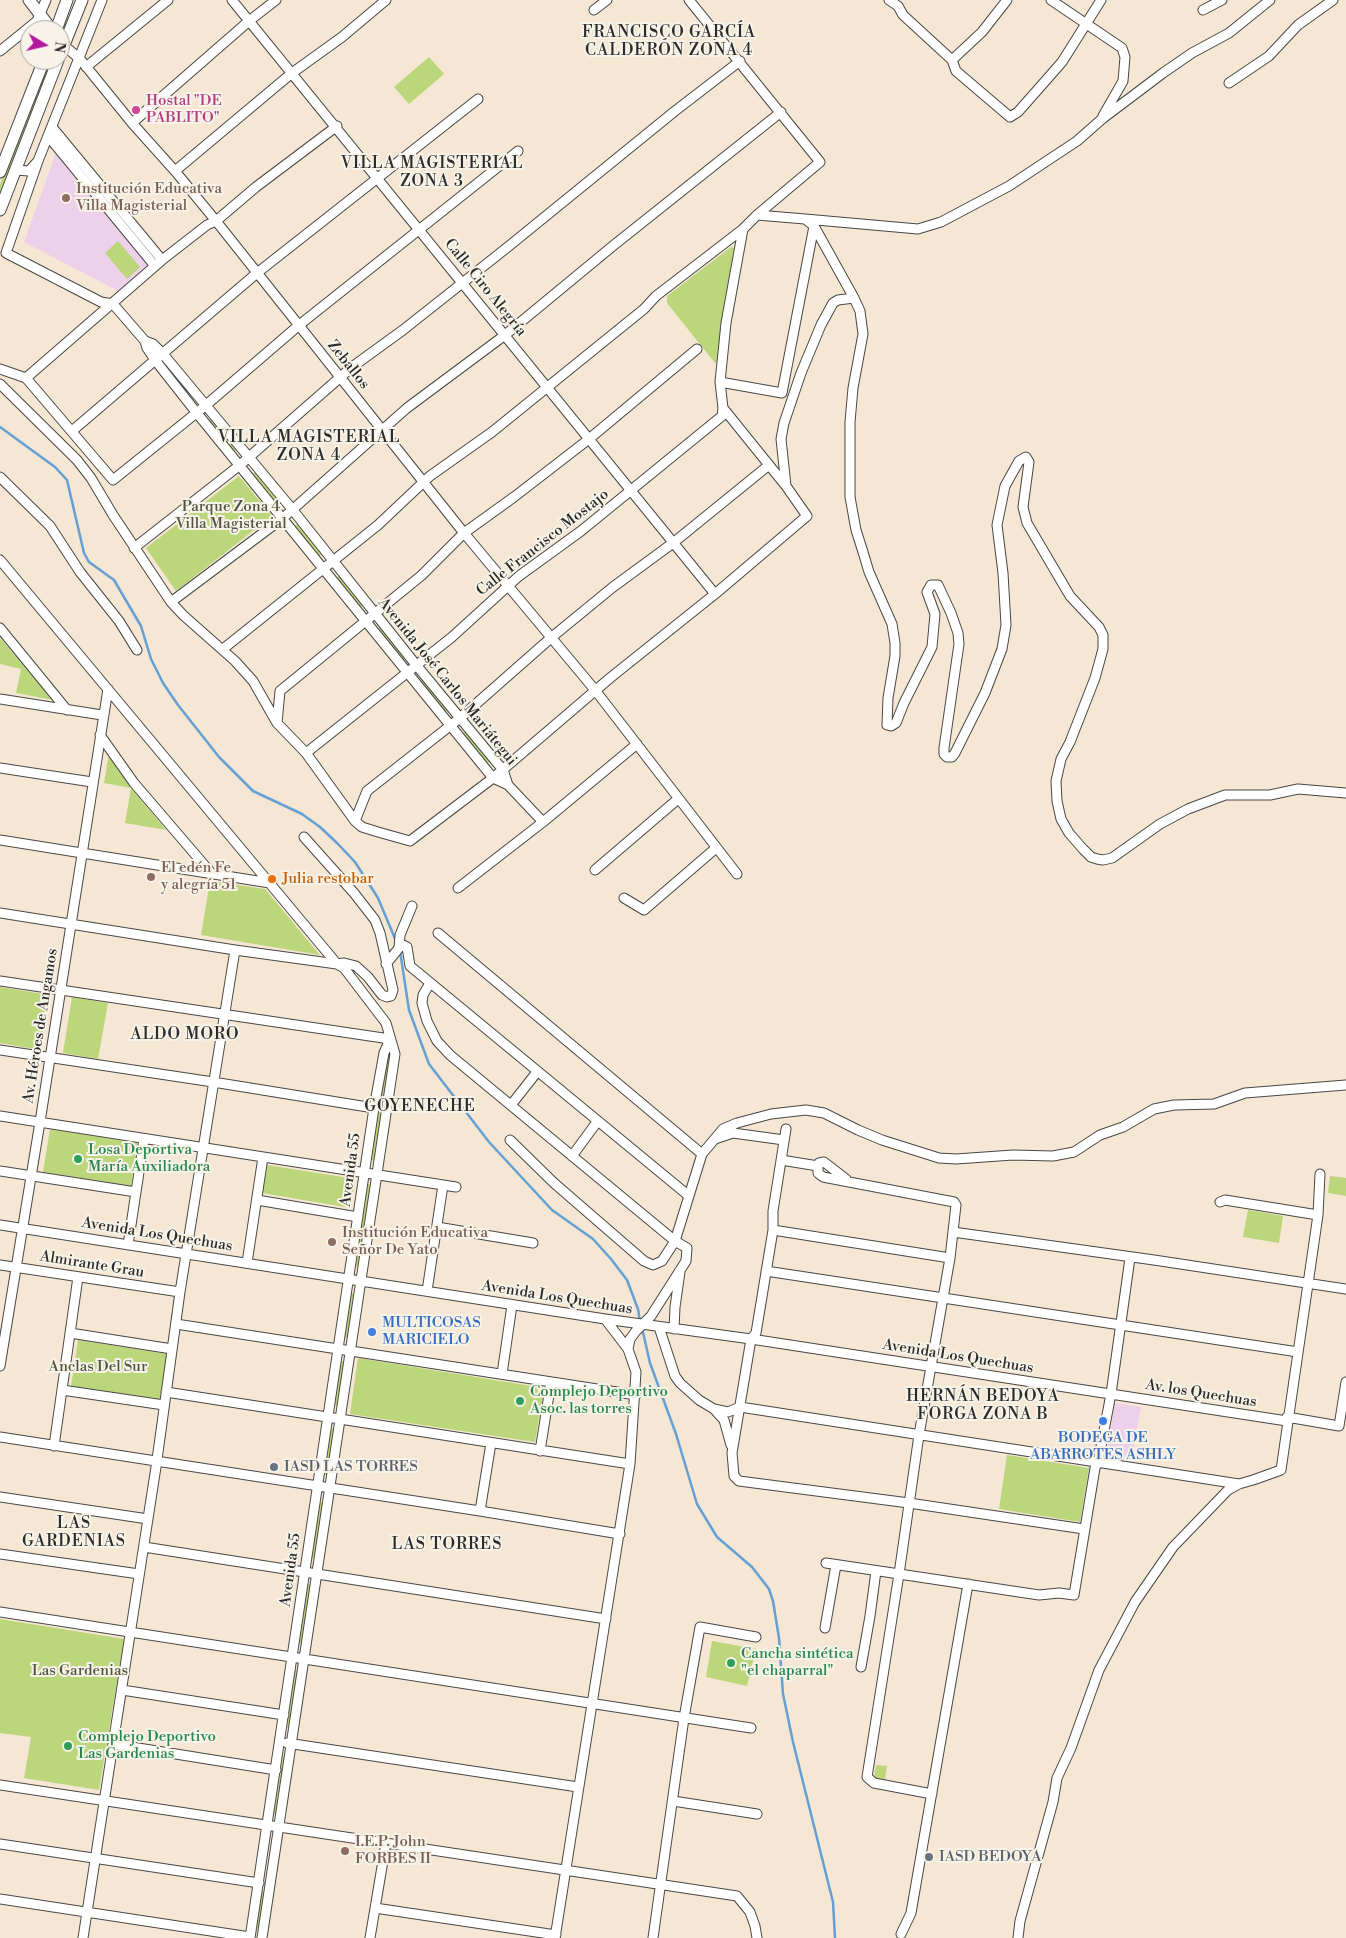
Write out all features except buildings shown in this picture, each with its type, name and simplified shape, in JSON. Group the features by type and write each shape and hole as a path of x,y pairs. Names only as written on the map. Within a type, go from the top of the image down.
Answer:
{"main road":[{"path":"29,0 44,20"},
{"path":"60,20 67,0"},
{"path":"70,27 82,0"},
{"path":"0,172 40,70"},
{"path":"0,210 54,70"}],"street":[{"path":"0,51 37,21 46,0"},
{"path":"102,0 38,161 6,253 101,302 113,304 145,341"},
{"path":"86,67 168,0"},
{"name":"Calle Ciro Alegría","path":"232,0 337,126 376,178 715,594"},
{"path":"132,123 249,21 276,0"},
{"path":"175,172 292,73 342,37 386,0"},
{"path":"594,10 607,0"},
{"path":"223,649 333,563 378,525 424,482 492,432 644,309 656,296 743,229 820,162 689,0"},
{"path":"889,0 898,6 903,15 952,60 956,71 1010,117 1018,112 1062,62 1101,0"},
{"path":"952,60 982,32 1007,0"},
{"path":"1051,0 1122,48 1126,57 1123,81 1102,119"},
{"path":"1203,10 1222,0"},
{"path":"757,215 918,229 941,222 1009,186 1077,141 1102,119 1192,53 1229,33 1270,0"},
{"path":"1228,83 1269,56 1298,25 1333,0"},
{"name":"Zeballos","path":"70,53 80,59 216,221 464,533 595,690 736,874"},
{"path":"134,548 240,465 340,376 509,246 675,111 740,62"},
{"path":"72,431 257,273 478,99"},
{"path":"171,602 283,518 341,468 382,429 505,335 621,239 781,112"},
{"path":"26,378 158,263 207,225 216,221 256,187 337,126"},
{"path":"50,132 158,263"},
{"path":"0,369 26,378 113,480 196,412 206,406 298,326 518,151"},
{"path":"15,170 29,171 38,161"},
{"path":"804,219 814,226 854,298 863,320 863,334 853,388 851,413 849,453 850,497 856,530 863,552 894,634 895,656 888,698 887,725 890,726 896,723 932,647 936,622 927,592 931,585 938,585 958,633 959,644 944,748 944,754 947,757 950,758 955,753 985,693 1002,649 1005,617 1003,573 996,525 1006,486 1019,461 1026,457 1030,462 1023,507 1027,523 1070,596 1099,627 1103,635 1103,649 1095,678 1070,742 1061,759 1056,781 1057,801 1061,820 1083,849 1091,857 1097,859 1112,858 1160,824 1188,809 1225,795 1270,794 1298,789 1346,793"},
{"path":"720,382 782,393 814,226"},
{"path":"0,384 77,460 92,478 134,548 171,602 183,615 223,649 253,681 277,723 306,753 355,821 378,832 410,841 503,770 595,690 715,594 808,516 723,408 720,382 726,323 743,229"},
{"path":"786,486 781,439 784,423 801,373 833,303 838,300 854,298"},
{"name":"Avenida José Carlos Mariátegui","path":"145,341 153,344 163,354 292,509 333,563 503,770 508,785"},
{"name":"Avenida José Carlos Mariátegui","path":"145,341 155,360 196,412 493,778 508,785"},
{"path":"277,723 280,691 422,575 464,533 589,439 697,349"},
{"name":"Calle Francisco Mostajo","path":"306,753 452,637 508,585 581,531 722,416 723,408"},
{"path":"355,821 367,791 460,718 552,637 613,587 673,543 769,465"},
{"path":"0,477 50,526 80,572 119,621 137,650"},
{"path":"0,560 337,964 344,968 386,1023 390,1039 0,981"},
{"path":"0,628 67,710"},
{"name":"Av. Héroes de Angamos","path":"0,1366 3,1323 22,1229 40,1122 102,715 108,689"},
{"path":"0,699 102,715"},
{"path":"100,735 134,783 212,874"},
{"path":"458,888 543,822 637,744"},
{"path":"0,768 92,782"},
{"path":"508,785 543,822"},
{"path":"595,870 678,799"},
{"path":"0,913 235,950 337,964 344,963 356,966 368,977 382,995 391,996 393,990 380,933 375,920 354,893 304,838"},
{"path":"0,840 270,883"},
{"path":"624,898 644,910 716,848"},
{"path":"399,948 400,935 412,906"},
{"path":"438,933 702,1154"},
{"path":"386,964 399,948 403,945 407,947 410,966 688,1196"},
{"path":"83,1938 144,1547 202,1147 235,950"},
{"path":"430,983 423,995 422,1004 427,1021 437,1041 450,1055 674,1241 687,1248 686,1261 651,1316 641,1324 630,1339 628,1349"},
{"name":"Avenida 55","path":"250,1938 374,1108 384,1053 390,1039"},
{"name":"Avenida 55","path":"262,1938 395,1054 390,1039"},
{"path":"0,1050 374,1108"},
{"path":"511,1105 536,1072"},
{"path":"510,1140 554,1184 649,1264 657,1264 662,1261 674,1241 702,1154 723,1129 737,1123 771,1114 806,1110 824,1112 874,1137 940,1158 956,1159 1013,1155 1053,1156 1074,1152 1100,1135 1123,1128 1154,1109 1174,1105 1214,1104 1245,1093 1346,1085"},
{"path":"0,1116 456,1187"},
{"path":"572,1156 597,1122"},
{"path":"732,1453 751,1339 756,1333 773,1230 772,1211 786,1129"},
{"path":"715,1139 733,1133 784,1140"},
{"path":"128,1245 144,1139"},
{"path":"247,1263 263,1157"},
{"path":"781,1160 818,1166 821,1162 826,1163 850,1182 954,1202 956,1205 950,1258 919,1435 900,1574 867,1777 874,1783 932,1794"},
{"path":"0,1171 136,1192"},
{"path":"1018,1938 1020,1921 1053,1802 1056,1778 1072,1748 1099,1670 1135,1602 1173,1547 1228,1490 1239,1484 1281,1470 1318,1215 1320,1174"},
{"path":"426,1291 443,1185"},
{"path":"256,1200 358,1217"},
{"path":"1220,1202 1225,1200 1318,1215"},
{"name":"Avenida Los Quechuas","path":"0,1225 512,1305 1111,1394"},
{"path":"437,1227 533,1243"},
{"path":"773,1230 950,1258"},
{"path":"953,1232 1346,1289"},
{"path":"825,1628 831,1564 1039,1595 1059,1593 1074,1595 1095,1468 1098,1462 1111,1394 1130,1258"},
{"name":"Almirante Grau","path":"0,1264 180,1292"},
{"path":"674,1329 675,1307 681,1269"},
{"path":"766,1271 1298,1352"},
{"path":"54,1446 78,1277"},
{"path":"502,1374 512,1305"},
{"path":"375,1908 556,1936 578,1786 620,1534 630,1464 636,1395 636,1372 628,1349 605,1319"},
{"path":"176,1324 636,1395"},
{"path":"659,1327 670,1365 680,1383 699,1400 714,1409 724,1420 732,1453 734,1476 739,1481 909,1503 1084,1529"},
{"path":"70,1333 172,1350"},
{"path":"540,1451 551,1382"},
{"name":"Av. los Quechuas","path":"1111,1394 1338,1426 1346,1382"},
{"path":"62,1390 164,1405"},
{"path":"166,1392 630,1464"},
{"path":"714,1409 728,1412 740,1407 1239,1484"},
{"path":"0,1438 620,1534"},
{"path":"480,1511 491,1443"},
{"path":"0,1497 148,1519"},
{"path":"144,1547 606,1619"},
{"path":"0,1554 139,1574"},
{"path":"861,1666 876,1571"},
{"path":"901,1934 911,1913 968,1584"},
{"path":"0,1612 751,1728"},
{"path":"653,1938 684,1718 700,1627 756,1636"},
{"path":"122,1690 284,1715"},
{"path":"280,1742 578,1786"},
{"path":"113,1744 276,1770"},
{"path":"0,1785 737,1896 750,1912 757,1938"},
{"path":"673,1801 757,1814"},
{"path":"370,1938 386,1843"},
{"path":"0,1844 259,1883"},
{"path":"0,1899 250,1938"}],"shaded area":[{"name":"Institución Educativa Villa Magisterial","path":"56,153 149,266 120,292 24,242"},
{"path":"1115,1403 1141,1407 1131,1463 1106,1458"}],"green space":[{"path":"429,57 444,74 409,104 394,87"},
{"path":"45,70 49,70 0,198 0,184"},
{"path":"118,241 140,267 127,279 105,253"},
{"path":"731,247 734,248 721,322 718,362 715,363 667,303 667,296"},
{"path":"212,419 237,449 234,452 209,421"},
{"path":"255,472 280,501 277,503 253,474"},
{"name":"Parque Zona 4 Villa Magisterial","path":"239,476 272,516 176,591 146,548"},
{"path":"298,523 322,554 319,556 295,526"},
{"path":"339,575 363,605 360,607 337,578"},
{"path":"381,627 406,657 402,660 378,629"},
{"path":"0,638 53,700 16,693 21,669 0,664"},
{"path":"423,679 448,710 445,712 420,682"},
{"path":"466,731 490,761 487,764 463,733"},
{"path":"109,753 131,788 104,783"},
{"path":"131,788 166,830 125,823"},
{"path":"210,881 265,889 320,955 201,935"},
{"path":"0,987 49,995 40,1050 0,1043"},
{"path":"72,997 108,1003 98,1059 63,1053"},
{"path":"386,1060 391,1061 375,1161 370,1160"},
{"path":"50,1129 137,1143 131,1186 43,1172"},
{"path":"267,1165 355,1179 351,1208 262,1193"},
{"path":"1330,1176 1346,1178 1346,1196 1328,1193"},
{"path":"367,1184 372,1185 359,1267 355,1266"},
{"path":"1248,1210 1283,1216 1279,1243 1243,1237"},
{"path":"351,1293 356,1294 348,1338 344,1338"},
{"name":"Anclas Del Sur","path":"78,1340 167,1354 160,1399 71,1386"},
{"path":"358,1358 544,1388 535,1442 350,1414"},
{"path":"340,1361 345,1362 338,1406 333,1405"},
{"path":"330,1428 335,1429 328,1475 323,1475"},
{"path":"1007,1455 1089,1468 1080,1522 999,1509"},
{"path":"320,1502 324,1503 315,1559 311,1558"},
{"path":"307,1584 311,1585 303,1644 299,1643"},
{"name":"Las Gardenias","path":"0,1619 124,1639 99,1790 24,1778 31,1737 0,1733"},
{"name":"Cancha sintética \"el chaparral\"","path":"712,1641 756,1649 747,1686 706,1677"},
{"path":"295,1670 299,1670 290,1727 287,1727"},
{"path":"283,1756 286,1756 278,1815 274,1814"},
{"path":"876,1765 887,1766 885,1779 874,1778"},
{"path":"262,1891 266,1892 260,1929 256,1928"}],"waterway":[{"path":"0,427 55,467 67,480 84,553 89,562 114,580 141,626 151,659 163,683 178,705 219,757 253,791 302,814 320,827 355,862 378,898 396,941"},
{"path":"400,951 409,1010 429,1064 489,1142 552,1210 593,1239 611,1259 627,1280 638,1309 640,1321"},
{"path":"642,1328 650,1363 676,1434 697,1504 717,1537 752,1567 769,1589 773,1601 779,1638 783,1694 833,1902 835,1938"}],"place":[{"name":"Hostal \"DE PABLITO\"","path":"136,110"},
{"name":"Institución Educativa Villa Magisterial","path":"66,198"},
{"name":"El edén Fe y alegría 51","path":"151,877"},
{"name":"Julia restobar","path":"272,879"},
{"name":"Losa Deportiva María Auxiliadora","path":"78,1159"},
{"name":"Institución Educativa Señor De Yato","path":"332,1242"},
{"name":"MULTICOSAS MARICIELO","path":"372,1332"},
{"name":"Complejo Deportivo Asoc. las torres","path":"520,1401"},
{"name":"BODEGA DE ABARROTES ASHLY","path":"1103,1421"},
{"name":"IASD LAS TORRES","path":"274,1467"},
{"name":"Cancha sintética \"el chaparral\"","path":"731,1663"},
{"name":"Complejo Deportivo Las Gardenias","path":"68,1746"},
{"name":"I.E.P. John FORBES II","path":"345,1851"},
{"name":"IASD BEDOYA","path":"929,1857"}],"district":[{"name":"FRANCISCO GARCÍA CALDERÓN ZONA 4","path":"669,42"},
{"name":"VILLA MAGISTERIAL ZONA 3","path":"432,173"},
{"name":"VILLA MAGISTERIAL ZONA 4","path":"309,447"},
{"name":"ALDO MORO","path":"185,1035"},
{"name":"GOYENECHE","path":"420,1107"},
{"name":"HERNÁN BEDOYA FORGA ZONA B","path":"983,1406"},
{"name":"LAS GARDENIAS","path":"74,1533"},
{"name":"LAS TORRES","path":"447,1545"}]}
